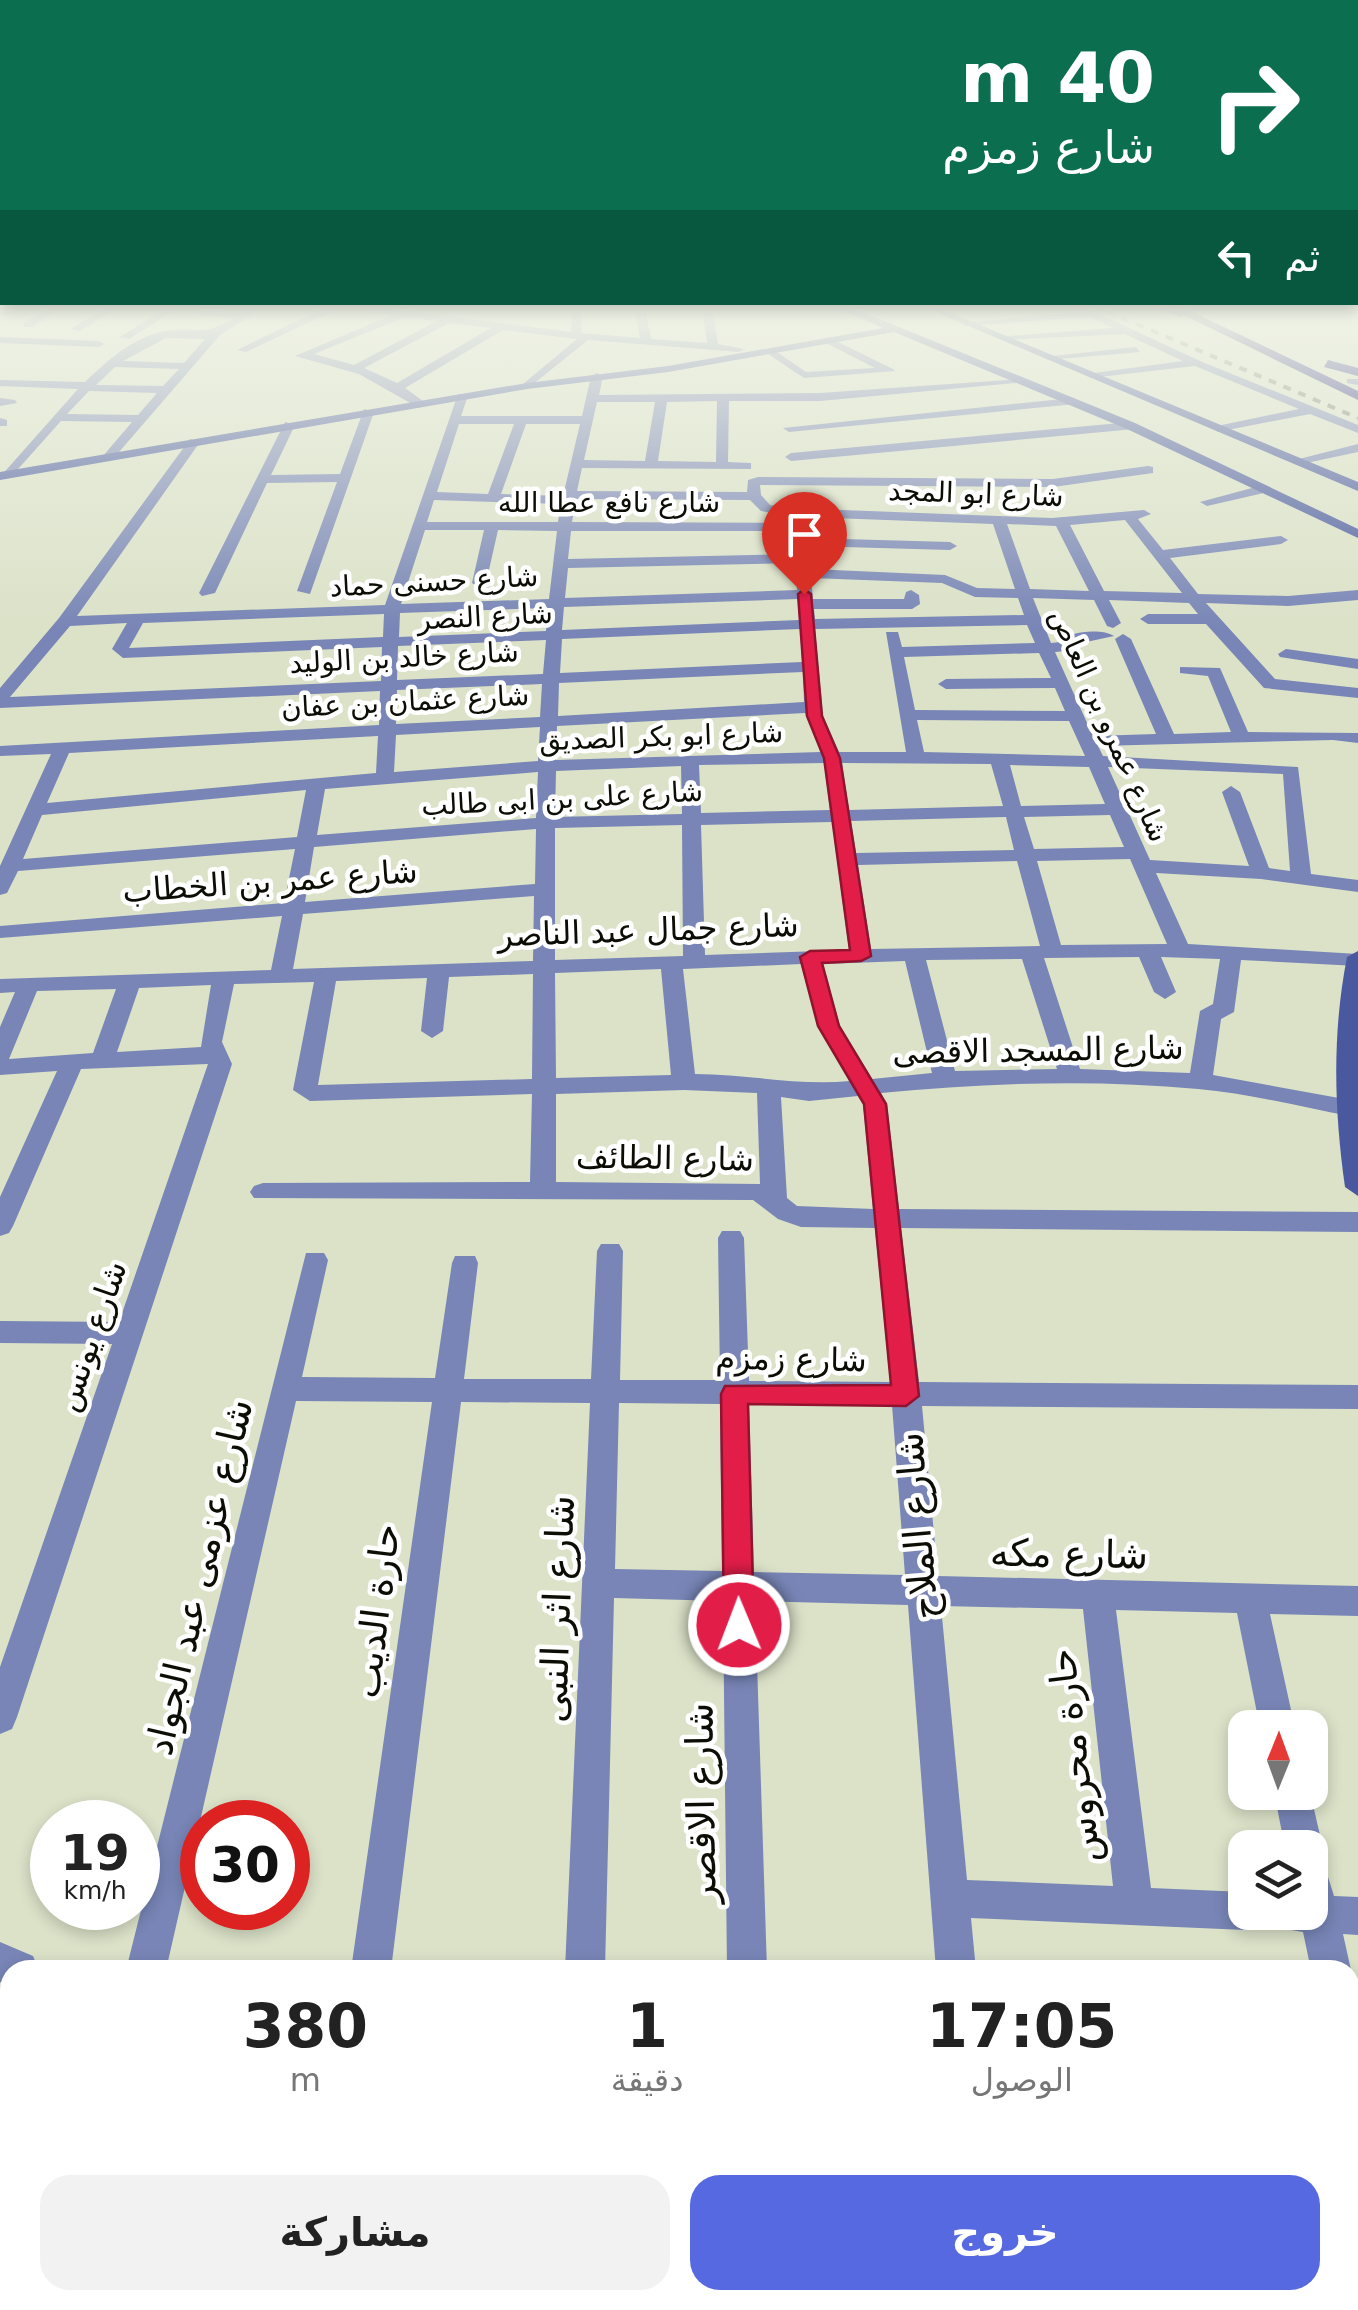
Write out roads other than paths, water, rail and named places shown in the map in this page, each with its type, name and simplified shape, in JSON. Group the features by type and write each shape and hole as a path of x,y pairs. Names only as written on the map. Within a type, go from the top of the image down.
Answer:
{"main road":[{"path":"2,475 363,413"},
{"path":"1099,413 1358,534"},
{"path":"1184,413 1358,487"},
{"path":"1357,1172 1350,1108 1358,959"}],"street":[{"path":"2,475 62,413"},
{"path":"109,456 147,413"},
{"path":"304,591 368,413"},
{"path":"385,780 392,608 456,413"},
{"path":"543,1191 547,966 543,823 551,678 564,528 590,413"},
{"path":"651,464 660,413"},
{"path":"722,465 724,413"},
{"path":"787,413 792,481"},
{"path":"788,428 954,413"},
{"path":"1221,428 1296,413"},
{"path":"1317,413 1358,429"},
{"path":"58,417 141,419"},
{"path":"454,420 588,420"},
{"path":"493,498 521,420"},
{"path":"207,593 289,426"},
{"path":"791,457 1131,426"},
{"path":"1330,435 1358,448"},
{"path":"0,701 65,621 194,442"},
{"path":"1298,460 1358,448"},
{"path":"577,464 746,466"},
{"path":"428,496 754,496 756,481 1053,482 1148,470"},
{"path":"265,479 346,478"},
{"path":"1208,502 1264,489"},
{"name":"شارع ابو المجد","path":"754,496 801,542 945,518 1061,522 1136,515 1160,555"},
{"path":"945,518 957,584"},
{"name":"شارع عمرو بن العاص","path":"999,520 1033,620 1180,950"},
{"path":"1061,522 1167,738"},
{"name":"شارع نافع عطا الله","path":"417,526 564,528 801,542"},
{"path":"479,583 492,527"},
{"path":"1160,555 1280,540"},
{"path":"801,542 945,579 970,592 1288,601 1358,595"},
{"path":"801,542 813,707 832,758 861,956"},
{"path":"560,564 801,542 950,546"},
{"path":"1160,555 1210,619 1270,684 1358,693"},
{"name":"شارع حسنى حماد","path":"65,621 556,600 805,598 912,604 911,595"},
{"path":"1285,622 1288,601"},
{"path":"1148,619 1210,619"},
{"name":"شارع النصر","path":"137,620 120,649 123,654 807,624 1033,620"},
{"path":"890,621 916,758"},
{"path":"896,652 1070,647 1068,640 1114,633"},
{"path":"1286,654 1358,664"},
{"name":"شارع خالد بن الوليد","path":"0,701 810,666"},
{"path":"1186,670 1213,670 1241,736"},
{"path":"946,684 1062,683"},
{"name":"شارع عثمان بن عفان","path":"0,750 813,707"},
{"path":"908,715 1076,716"},
{"path":"1088,741 1241,736 1336,728 1358,738"},
{"path":"1133,740 1140,762"},
{"path":"0,888 63,747"},
{"path":"999,759 1026,856 1042,952 1071,1076"},
{"name":"شارع ابو بكر الصديق","path":"36,810 547,766 690,761 1096,760 1290,770 1301,878"},
{"path":"684,1082 682,962 691,818 690,761"},
{"path":"282,975 316,786"},
{"path":"1231,792 1261,873"},
{"name":"شارع على بن ابى طالب","path":"10,866 543,823 1118,809"},
{"path":"848,859 1026,856 1140,860 1358,886"},
{"name":"شارع عمر بن الخطاب","path":"0,932 545,889"},
{"path":"1146,950 1165,992"},
{"name":"شارع جمال عبد الناصر","path":"0,986 914,954 1180,950 1358,959"},
{"path":"1200,1081 1211,1011 1224,1012 1232,951"},
{"path":"914,954 945,1078"},
{"name":"شارع الملاح","path":"810,957 829,1026 875,1104 906,1396 955,1960"},
{"path":"432,1030 439,970"},
{"name":"شارع المسجد الاقصى","path":"326,974 306,1092 684,1082 769,1087 809,1094 945,1078 1071,1076 1200,1081 1350,1108"},
{"name":"شارع يونس","path":"0,1717 220,1064 211,1036 224,978"},
{"path":"102,1060 130,981"},
{"path":"0,1054 29,985"},
{"path":"0,1067 217,1053"},
{"path":"0,1226 72,1062"},
{"path":"769,1087 774,1200"},
{"name":"شارع الطائف","path":"262,1192 754,1191 774,1200 786,1214 801,1218 1358,1222"},
{"name":"شارع الاقصر","path":"730,1238 748,1960"},
{"name":"شارع اثر النبى","path":"585,1960 610,1252"},
{"name":"شارع عزمى عبد الجواد","path":"148,1960 315,1260"},
{"name":"حارة الديب","path":"373,1960 465,1263"},
{"path":"0,1332 129,1333"},
{"name":"شارع زمزم","path":"284,1389 1358,1397"},
{"name":"شارع مكه","path":"598,1583 1358,1601"},
{"name":"حارة محروس","path":"1098,1595 1134,1907"},
{"path":"1250,1599 1274,1710"},
{"path":"949,1898 1228,1910"},
{"path":"1328,1914 1358,1916"},
{"path":"1309,1930 1326,1960"}],"railway":[{"path":"1346,413 1358,418"}]}
